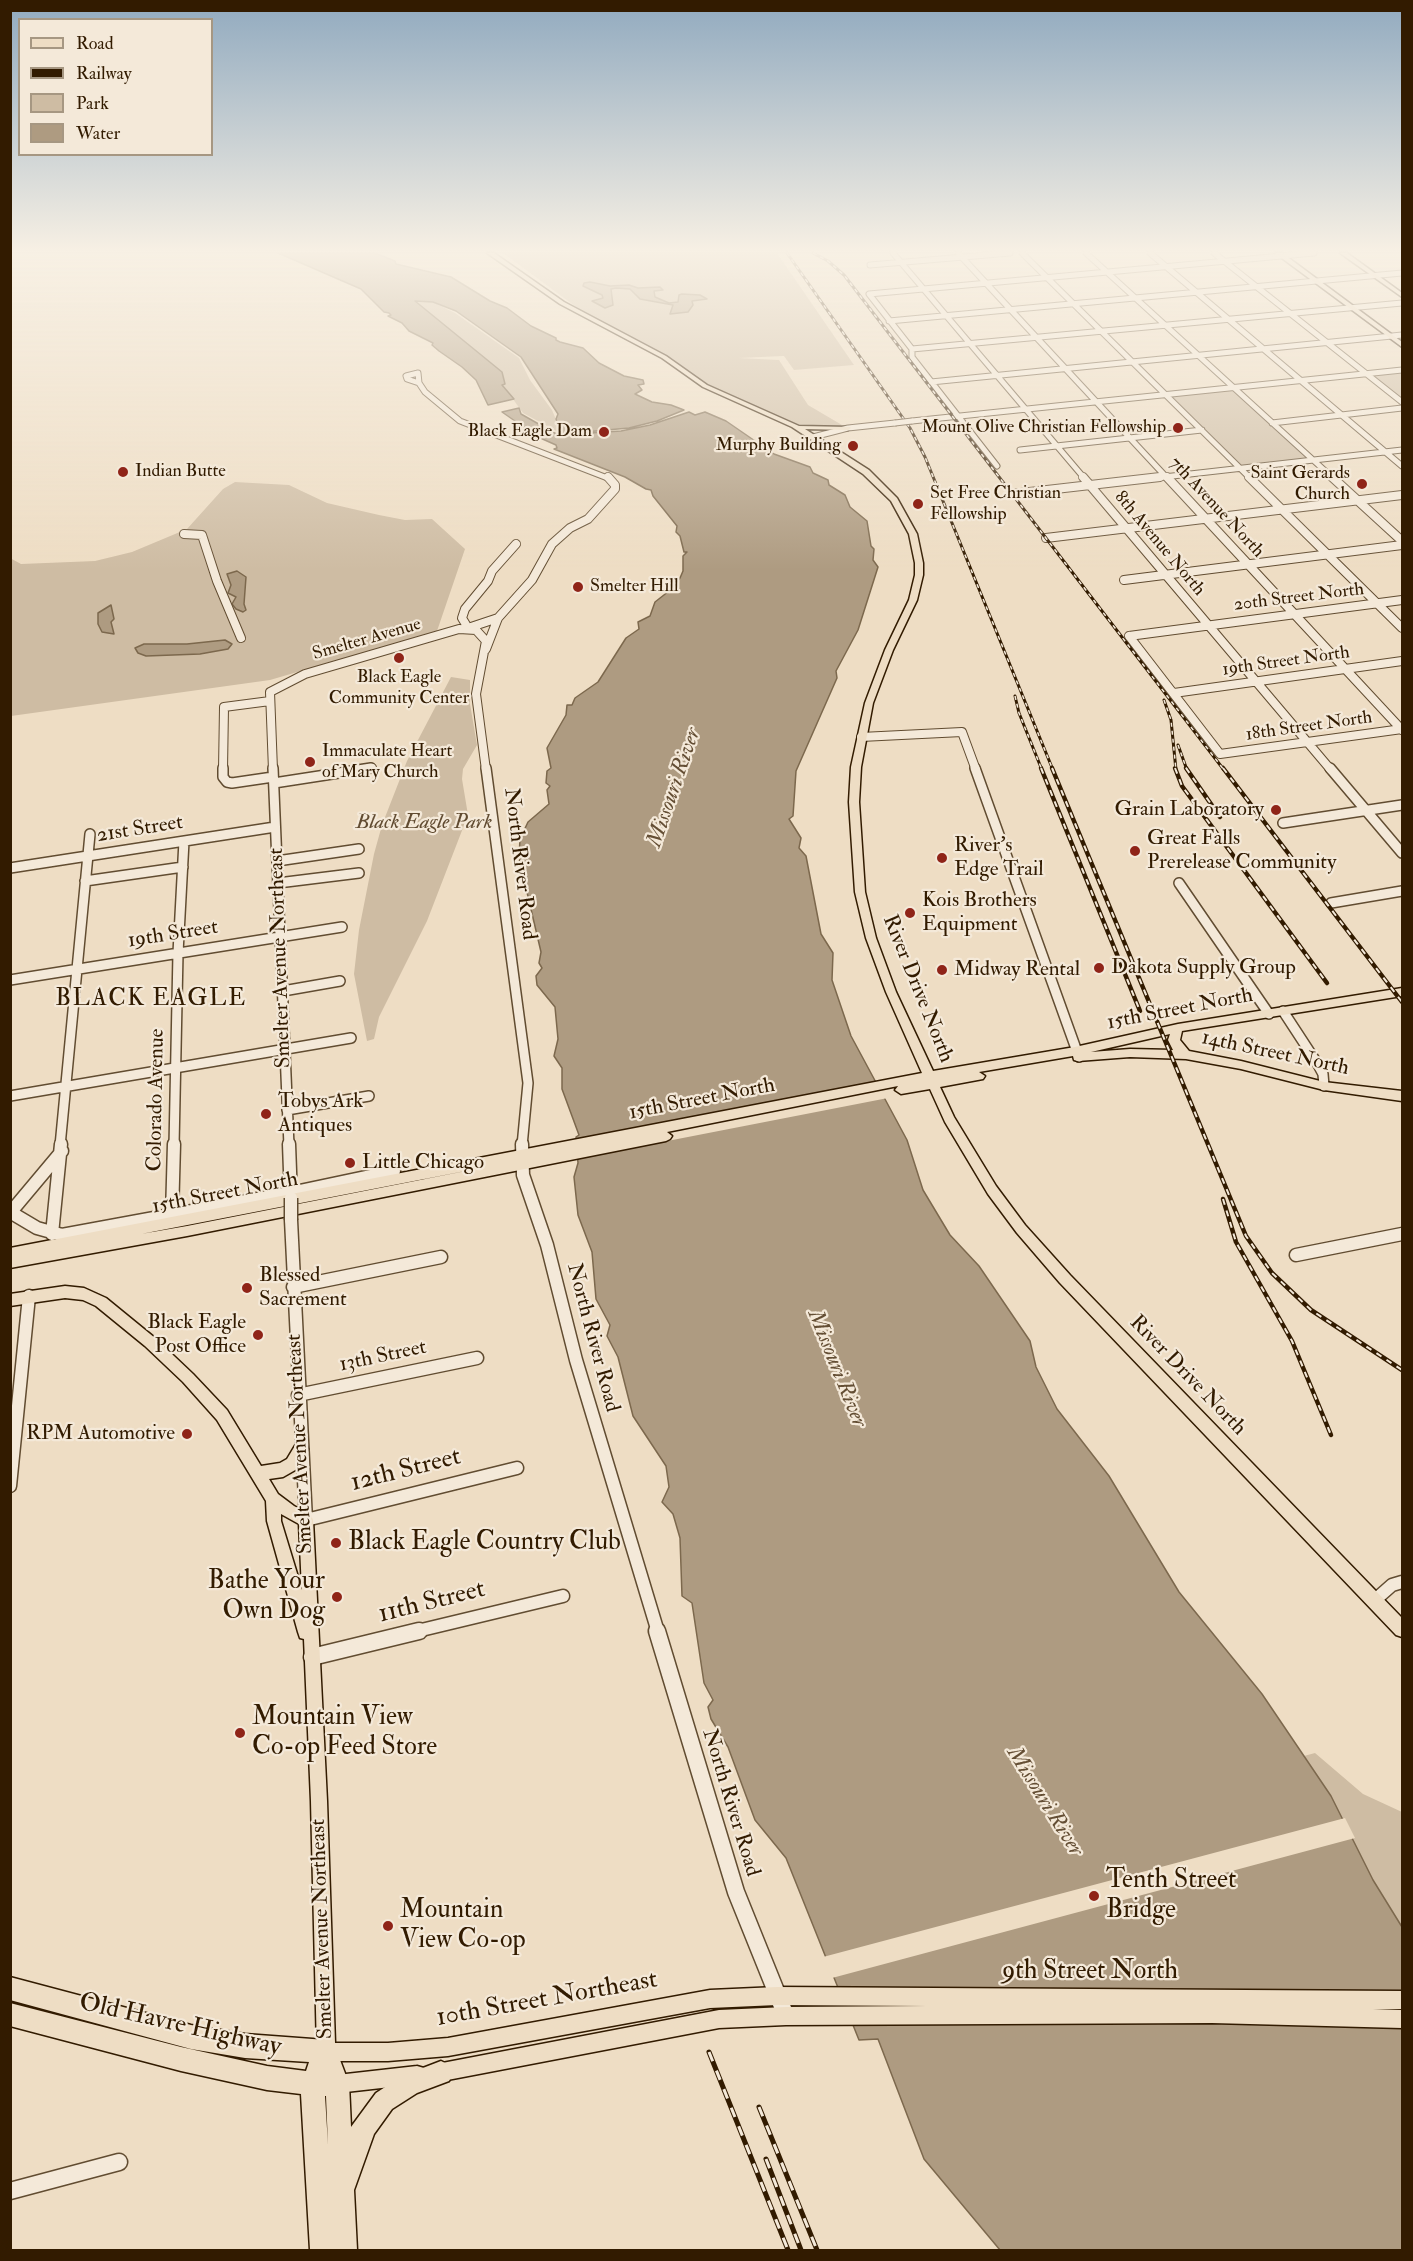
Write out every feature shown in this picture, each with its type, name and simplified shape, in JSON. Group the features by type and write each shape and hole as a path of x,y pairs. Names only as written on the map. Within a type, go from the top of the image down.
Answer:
{"highway":[{"name":"Old Havre Highway","path":"10,1988 190,2037 245,2046 326,2052"},
{"name":"Old Havre Highway","path":"10,2014 181,2059 267,2078 312,2084 337,2084"},
{"name":"Smelter Avenue Northeast","path":"326,2052 337,2084 345,2250"},
{"name":"Smelter Avenue Northeast","path":"322,2250 312,2084 326,2052"},
{"path":"342,2201 357,2141 374,2112 397,2091 441,2073"}],"main road":[{"name":"River Drive North","path":"665,359 705,386 794,426 839,453 877,482 894,500 913,534 919,563 914,600 881,671 869,703 861,737 854,794 855,838 860,892 878,961 931,1080 969,1156 1021,1229 1065,1279 1402,1629"},
{"path":"794,426 820,429 848,428"},
{"path":"839,453 832,441 848,428"},
{"name":"15th Street North","path":"10,1263 545,1155 908,1084 1077,1054 1178,1028 1402,992"},
{"path":"1178,1028 1174,1040 1177,1047 1186,1055"},
{"name":"15th Street North","path":"1077,1054 1103,1054"},
{"name":"14th Street North","path":"1103,1054 1186,1055 1241,1065 1324,1086 1402,1096"},
{"name":"15th Street North","path":"10,1254 521,1160"},
{"path":"10,1300 54,1292 75,1292 92,1296 113,1310 188,1378 222,1415 273,1499 306,1520"},
{"path":"259,1473 283,1470 292,1464 301,1449"},
{"path":"273,1499 274,1521 312,1657"},
{"name":"Smelter Avenue Northeast","path":"306,1520 320,1813 326,2052"},
{"name":"9th Street North","path":"777,1996 1402,2000"},
{"name":"10th Street Northeast","path":"326,2052 388,2052 448,2046 710,1999 777,1996"},
{"name":"9th Street North","path":"786,2016 1212,2014 1402,2019"},
{"path":"337,2084 441,2073 719,2019 786,2016"}],"street":[{"path":"913,359 997,466"},
{"name":"8th Avenue North","path":"982,359 1402,853"},
{"name":"7th Avenue North","path":"1056,359 1402,730"},
{"path":"1128,359 1402,628"},
{"path":"931,382 1175,359"},
{"path":"1202,359 1402,543"},
{"path":"1274,359 1402,466"},
{"path":"1347,359 1402,402"},
{"path":"813,437 848,428 1402,370"},
{"name":"North River Road","path":"418,383 435,401 460,421 607,476 615,485 615,489 588,519 570,528 552,544 532,580 498,618 479,670 476,694 528,1083 521,1160 523,1175 547,1245 576,1360 736,1892 786,2016"},
{"path":"1272,423 1402,408"},
{"path":"1020,450 1202,430"},
{"path":"1012,494 1402,450"},
{"path":"1046,538 1402,495"},
{"path":"184,534 202,535 224,601 241,638"},
{"path":"1124,580 1402,543"},
{"path":"486,649 482,634 472,629 462,618 465,609 516,544"},
{"name":"20th Street North","path":"1174,693 1129,636 1402,600"},
{"name":"North River Road","path":"472,629 498,618"},
{"name":"Smelter Avenue","path":"273,780 226,782 223,777 224,707 270,696 305,674 446,632 472,629"},
{"name":"19th Street North","path":"1174,693 1402,661"},
{"name":"18th Street North","path":"1174,693 1220,754 1402,730"},
{"name":"Smelter Avenue Northeast","path":"270,696 293,1287 306,1520"},
{"path":"861,737 962,732 1077,1054"},
{"path":"273,780 372,768"},
{"path":"1283,823 1402,806"},
{"name":"21st Street","path":"10,868 275,827"},
{"path":"52,1234 62,1150 76,969 90,834"},
{"name":"Colorado Avenue","path":"172,1215 178,953 184,841"},
{"path":"277,861 359,849"},
{"path":"85,881 183,867"},
{"path":"278,884 359,873"},
{"path":"1179,883 1269,1014"},
{"path":"1331,903 1402,891"},
{"name":"19th Street","path":"10,980 342,927"},
{"path":"283,991 340,981"},
{"path":"1283,1011 1317,1063 1323,1074 1324,1086"},
{"path":"10,1096 351,1038"},
{"path":"287,1110 369,1096"},
{"path":"11,1213 62,1150"},
{"name":"15th Street North","path":"11,1213 52,1234 75,1233 291,1196 394,1171"},
{"path":"1296,1255 1402,1234"},
{"path":"293,1287 441,1257"},
{"path":"10,1486 29,1296"},
{"name":"13th Street","path":"298,1395 477,1358"},
{"name":"12th Street","path":"306,1520 517,1468"},
{"path":"1375,1600 1392,1586 1402,1582"},
{"name":"11th Street","path":"312,1657 563,1596"},
{"path":"10,2191 120,2162"}],"green space":[{"path":"485,359 519,359 530,380 552,410 562,434 523,413 502,384 502,372"},
{"path":"673,359 779,360 808,405 842,425 839,427 793,424 719,391 695,377"},
{"path":"786,359 850,359 854,365 794,370"},
{"path":"1402,370 1402,402 1367,374"},
{"path":"1234,388 1313,460 1240,468 1166,395"},
{"path":"235,482 289,485 327,503 405,520 432,519 465,549 437,631 270,680 11,716 10,558 21,564 95,561 132,552 187,529 223,489"},
{"name":"Black Eagle Park","path":"451,677 470,680 470,704 477,745 463,769 462,779 468,815 427,921 379,1017 374,1039 367,1041 354,974 359,930 374,854 382,825 407,761"},
{"path":"1315,1753 1363,1794 1402,1812 1402,1927 1373,1880 1331,1796 1304,1756"}],"water":[{"path":"450,359 485,359 502,372 505,384 502,385 514,399 488,405 476,380"},
{"path":"522,359 594,359 624,376 643,380 644,384 638,385 642,390 635,394 652,402 684,410 657,421 629,428 562,434 556,419 558,414"},
{"name":"Missouri River","path":"519,408 521,414 558,435 621,431 650,425 689,412 695,415 705,412 726,421 774,454 810,467 813,473 828,480 829,485 845,495 850,507 867,521 871,546 874,549 873,560 878,567 858,630 836,671 837,678 796,771 793,816 789,819 801,838 799,848 806,856 821,934 833,953 832,980 851,1036 907,1140 923,1190 950,1235 979,1266 1030,1341 1036,1367 1057,1409 1109,1476 1179,1592 1262,1694 1331,1796 1373,1880 1402,1927 1402,2250 1000,2250 924,2159 878,2039 859,2040 786,1858 755,1820 728,1747 711,1719 708,1707 713,1700 704,1683 692,1603 682,1596 680,1538 673,1514 662,1502 669,1487 666,1466 633,1416 618,1357 607,1336 610,1325 596,1299 592,1252 578,1215 574,1177 578,1163 576,1137 579,1135 562,1089 562,1068 554,1056 558,1039 555,1007 537,985 536,976 542,968 539,963 541,952 519,858 520,839 528,822 549,804 547,790 550,786 546,783 547,771 551,768 547,748 566,715 567,705 572,705 575,698 598,682 626,638 639,629 638,622 650,616 655,602 680,578 683,571 683,556 687,552 684,552 680,536 676,532 677,526 653,496 651,490 625,477 554,449 557,448 556,445 538,437 502,412"},
{"path":"237,571 246,577 244,604 246,610 243,612 232,604 236,597 228,593 231,585 227,574"},
{"path":"111,605 114,634 102,632 98,624 98,613"},
{"path":"225,640 232,644 228,649 200,654 146,656 138,653 135,648 144,644 187,644"}],"pier":[{"path":"879,1082 888,1098 575,1159 573,1141"},
{"name":"Tenth Street Bridge","path":"1345,1818 1355,1838 832,1978 823,1957"}],"railway":[{"path":"861,359 910,428 925,457 1053,770"},
{"path":"908,359 1224,770"},
{"path":"1015,696 1019,713 1042,770"},
{"path":"1164,700 1171,720 1176,770"},
{"path":"1178,745 1187,769"},
{"path":"1041,768 1140,1011"},
{"path":"1052,768 1246,1236 1272,1273 1311,1310 1402,1370"},
{"path":"1175,768 1182,786 1327,983"},
{"path":"1223,768 1402,1002"},
{"path":"1187,769 1220,817"},
{"path":"1223,1199 1236,1242 1292,1341 1331,1435"},
{"path":"709,2052 788,2250"},
{"path":"759,2107 817,2250"},
{"path":"766,2159 801,2250"}],"place":[{"name":"Mount Olive Christian Fellowship","path":"1178,428"},
{"name":"Black Eagle Dam","path":"604,432"},
{"name":"Murphy Building","path":"853,446"},
{"name":"Indian Butte","path":"123,472"},
{"name":"Saint Gerards Church","path":"1362,484"},
{"name":"Set Free Christian Fellowship","path":"918,504"},
{"name":"Smelter Hill","path":"578,587"},
{"name":"Black Eagle Community Center","path":"399,658"},
{"name":"Immaculate Heart of Mary Church","path":"310,762"},
{"name":"Grain Laboratory","path":"1276,810"},
{"name":"Great Falls Prerelease Community","path":"1135,851"},
{"name":"River's Edge Trail","path":"942,858"},
{"name":"Kois Brothers Equipment","path":"910,913"},
{"name":"Dakota Supply Group","path":"1099,968"},
{"name":"Midway Rental","path":"942,970"},
{"name":"Tobys Ark Antiques","path":"266,1114"},
{"name":"Little Chicago","path":"350,1163"},
{"name":"Blessed Sacrement","path":"247,1288"},
{"name":"Black Eagle Post Office","path":"258,1335"},
{"name":"RPM Automotive","path":"187,1434"},
{"name":"Black Eagle Country Club","path":"336,1543"},
{"name":"Bathe Your Own Dog","path":"337,1597"},
{"name":"Mountain View Co-op Feed Store","path":"240,1733"},
{"name":"Tenth Street Bridge","path":"1094,1896"},
{"name":"Mountain View Co-op","path":"388,1926"}],"district":[{"name":"BLACK EAGLE","path":"151,1000"}]}
